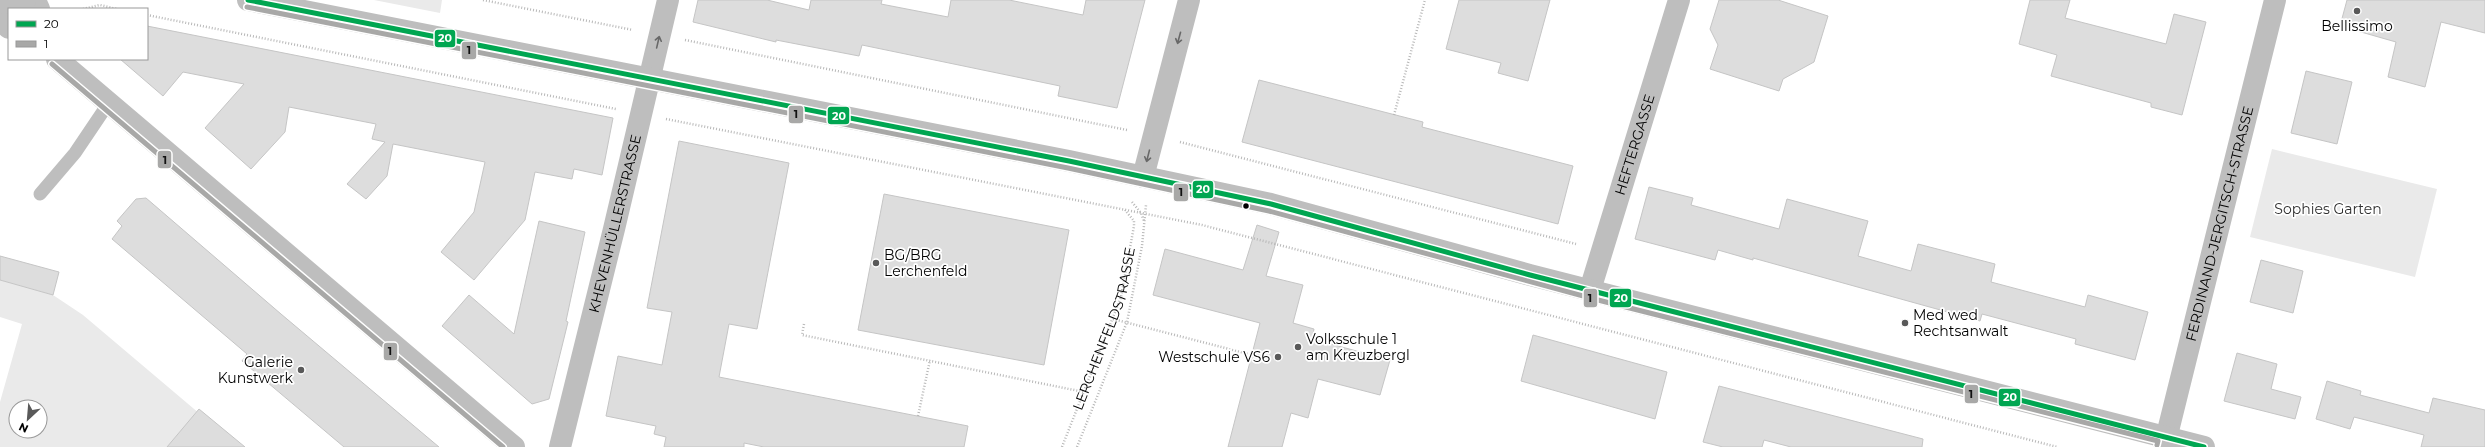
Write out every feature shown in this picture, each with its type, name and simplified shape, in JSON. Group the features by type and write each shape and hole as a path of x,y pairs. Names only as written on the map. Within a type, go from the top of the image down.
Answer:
{"street":[{"path":"0,3 25,0"},
{"path":"248,0 1143,177 1271,204 2165,442 2204,447"},
{"name":"KHEVENHÜLLERSTRASSE","path":"560,447 668,0"},
{"path":"1143,177 1189,0"},
{"name":"HEFTERGASSE","path":"1590,290 1680,0"},
{"name":"FERDINAND-JERGITSCH-STRASSE","path":"2165,442 2275,0"},
{"path":"0,20 8,27"},
{"path":"58,60 108,104 514,447"}],"lane":[{"path":"40,194 75,153 108,104"}],"path":[{"path":"483,0 1124,129"},
{"path":"1394,115 1425,0"},
{"path":"89,8 100,6 111,8"},
{"path":"1174,141 1601,251"},
{"path":"1110,207 1202,225 2057,447"},
{"name":"LERCHENFELDSTRASSE","path":"1062,447 1121,297 1134,226 1134,220 1125,210"},
{"name":"LERCHENFELDSTRASSE","path":"1077,447 1127,322 1144,224"},
{"path":"1113,319 1252,355"},
{"path":"804,324 802,334 1084,392"},
{"path":"918,416 930,360"}],"green space":[{"path":"374,0 442,0 440,13"},
{"name":"Sophies Garten","path":"2272,149 2437,189 2415,277 2250,237"},
{"path":"0,280 53,295 83,315 239,447 0,447 0,402 22,324 0,317"}],"building":[{"path":"698,0 767,0 809,10 811,0 882,0 881,4 948,17 951,0 1009,0 1083,15 1086,0 1145,0 1117,108 1058,96 1060,86 862,45 859,56 776,40 776,42 693,22"},
{"path":"1459,0 1550,0 1528,81 1498,73 1501,63 1446,49"},
{"path":"1719,0 1778,0 1828,16 1814,62 1783,79 1779,91 1710,69 1718,45 1710,29"},
{"path":"2030,0 2070,0 2065,18 2166,44 2174,14 2206,22 2182,115 2151,107 2151,103 2051,76 2057,55 2019,44"},
{"path":"2347,0 2485,0 2485,33 2441,22 2425,87 2388,77 2396,42 2340,26"},
{"path":"148,26 613,118 602,175 574,169 572,179 535,172 525,220 474,280 441,252 474,212 485,162 393,144 387,176 366,199 347,184 385,142 372,139 376,124 289,107 285,132 251,169 205,128 244,84 183,72 163,96 121,60 148,60"},
{"path":"2306,71 2352,82 2337,144 2291,133"},
{"path":"1259,80 1423,122 1422,127 1573,166 1558,224 1242,142"},
{"path":"679,141 789,163 757,329 729,324 719,377 968,426 964,447 764,447 744,443 744,447 664,447 666,437 654,434 656,426 606,416 618,356 662,365 672,312 647,308"},
{"path":"1649,187 1693,198 1691,205 1779,229 1787,199 1868,221 1858,256 1911,271 1918,244 1995,264 1991,282 2085,307 2088,295 2148,312 2135,360 2075,344 2076,339 1982,314 1980,321 1753,258 1753,260 1718,250 1715,260 1635,239"},
{"path":"884,194 1069,230 1044,365 858,330"},
{"path":"146,198 439,447 344,447 242,361 247,354 112,239 122,226 117,221 136,199"},
{"path":"539,221 585,232 566,321 568,322 549,399 532,404 442,326 469,295 514,334"},
{"name":"Volksschule 1 am Kreuzbergl","path":"1257,225 1279,232 1266,276 1303,285 1293,323 1314,329 1312,339 1390,360 1380,395 1318,379 1308,418 1291,413 1282,447 1228,447 1260,323 1153,295 1165,249 1243,270"},
{"path":"0,256 59,272 53,295 0,280"},
{"path":"2261,260 2303,271 2293,313 2250,302"},
{"path":"1533,335 1667,372 1655,419 1521,381"},
{"path":"2237,353 2277,364 2271,389 2301,397 2295,419 2224,401"},
{"path":"2327,381 2361,391 2360,395 2429,413 2433,398 2485,410 2485,447 2421,447 2424,435 2354,417 2350,429 2316,419"},
{"path":"1719,386 1923,439 1922,447 1791,447 1764,440 1762,447 1723,447 1703,442"},
{"path":"199,409 245,447 167,447"}],"transit line":[{"name":"20","path":"248,0 1069,161 1271,204 1530,275 2204,447"},
{"name":"1","path":"247,7 1068,168 1269,211 1598,300 2158,441 2157,445"},
{"name":"1","path":"52,64 503,447"}],"place":[{"name":"Bellissimo","path":"2357,11"},
{"name":"BG/BRG Lerchenfeld","path":"876,263"},
{"name":"Med wed Rechtsanwalt","path":"1905,323"},
{"name":"Volksschule 1 am Kreuzbergl","path":"1298,347"},
{"name":"Westschule VS6","path":"1278,357"},
{"name":"Galerie Kunstwerk","path":"301,370"}]}
